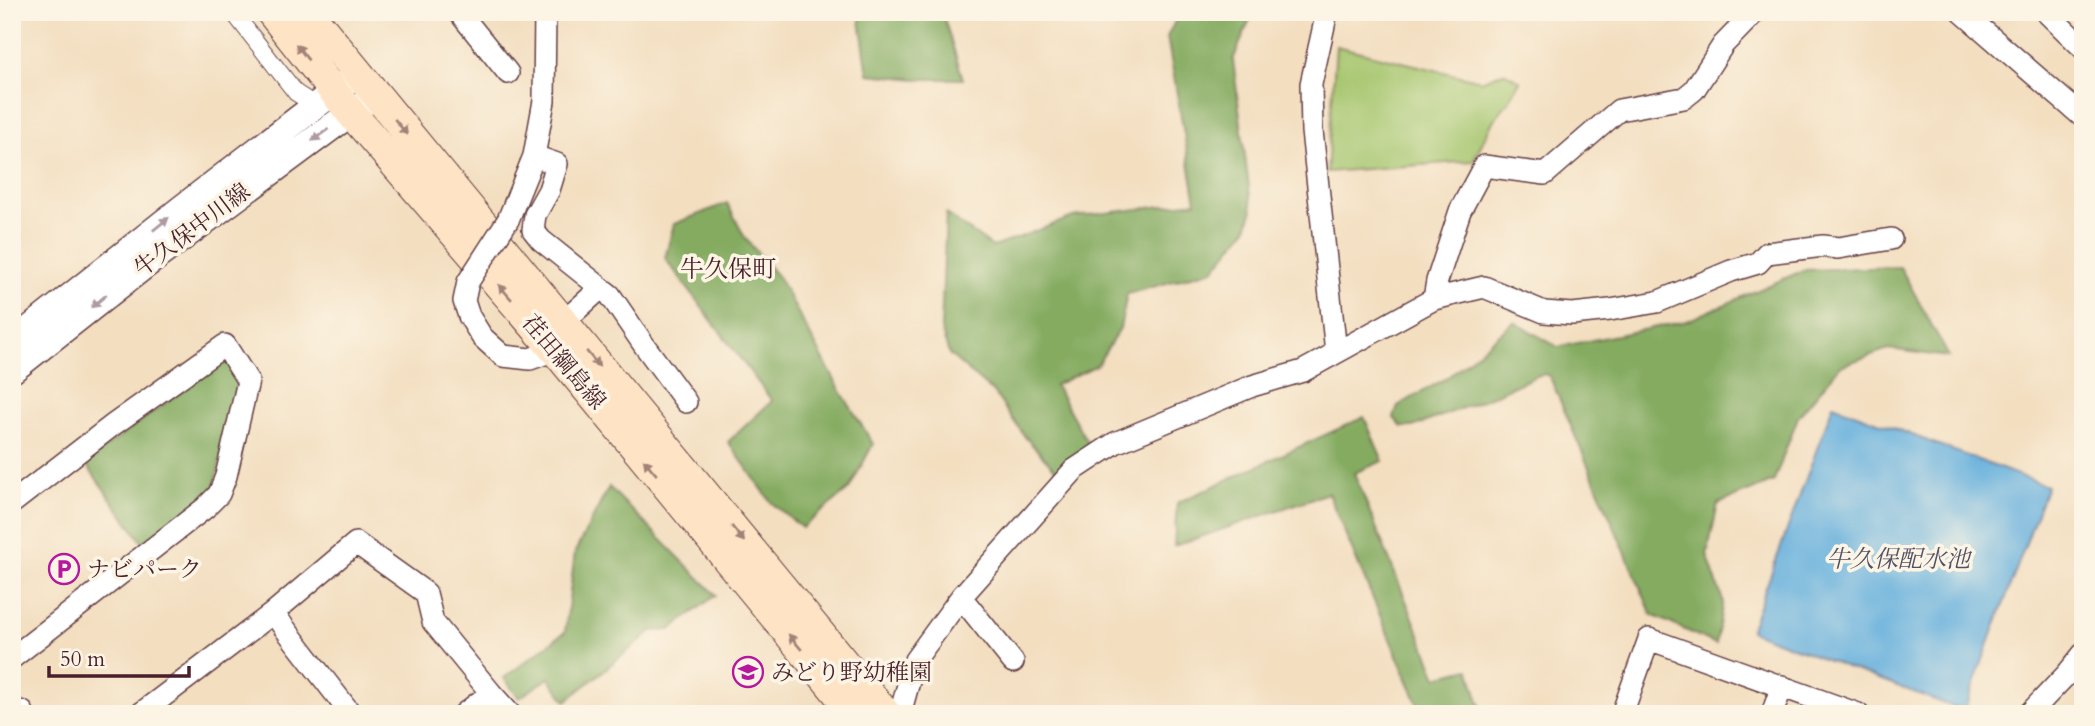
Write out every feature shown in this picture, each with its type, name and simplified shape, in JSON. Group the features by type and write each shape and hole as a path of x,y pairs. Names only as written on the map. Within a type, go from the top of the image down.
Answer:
{"main road":[{"name":"荏田綱島線","path":"271,12 330,101 559,336 894,709"},
{"name":"荏田綱島線","path":"308,12 367,84 559,336 855,714"}],"street":[{"path":"233,12 296,93 330,101"},
{"path":"459,12 508,73"},
{"path":"545,12 534,156 508,220 468,282 464,301 469,316 482,337 503,356 530,359 559,336 600,288"},
{"path":"1327,12 1311,84 1312,131 1336,352"},
{"path":"1434,299 1437,281 1460,211 1484,166 1545,174 1619,110 1684,98 1694,90 1723,45 1755,12"},
{"path":"1962,12 2083,117"},
{"path":"2046,12 2083,48"},
{"name":"牛久保中川線","path":"12,343 181,209 330,101 367,84"},
{"name":"牛久保中川線","path":"12,370 144,265 330,101"},
{"path":"534,156 557,164 550,190 535,215 533,230 541,240 610,295 686,402"},
{"path":"894,709 915,660 961,597 1074,470 1115,443 1252,386 1303,371 1434,299 1484,287 1544,312 1572,314 1610,310 1657,302 1731,271 1758,263 1767,253 1823,246 1838,248 1891,239"},
{"path":"12,503 113,425 225,345 248,381 226,476 219,494 205,508 12,658"},
{"path":"140,714 272,613 356,543 426,593 433,622 510,714"},
{"path":"961,597 1013,662"},
{"path":"272,613 347,712"},
{"path":"1622,714 1650,639 1858,714"},
{"path":"2029,714 2083,654"},
{"path":"1772,714 1782,686"},
{"path":"464,714 491,693"},
{"path":"12,712 21,714"}],"green space":[{"path":"771,12 942,12 963,79 917,79 868,74 859,13 780,15"},
{"path":"1180,12 1253,12 1233,60 1252,212 1247,228 1213,270 1127,294 1120,328 1097,365 1055,385 1091,449 1056,470 1026,438 994,393 949,354 941,329 946,214 993,247 1073,217 1196,202 1167,37"},
{"path":"1336,46 1481,81 1504,72 1520,81 1493,121 1473,161 1327,172"},
{"path":"727,203 745,238 779,278 873,444 849,489 802,528 772,503 728,442 772,401 665,258 674,224"},
{"path":"1900,267 1949,357 1888,349 1840,366 1798,417 1774,481 1718,504 1707,554 1723,601 1716,644 1652,615 1550,377 1545,374 1536,376 1413,427 1402,427 1394,418 1398,406 1448,377 1514,322 1558,347 1687,321 1804,270"},
{"path":"226,358 239,377 214,489 143,543 85,463"},
{"path":"1364,417 1383,461 1354,473 1437,677 1469,669 1483,714 1422,714 1328,493 1174,546 1177,503"},
{"path":"609,487 716,595 670,630 652,631 566,701 549,678 519,698 504,678 565,632 575,552"}],"water":[{"name":"牛久保配水池","path":"1833,405 2047,486 1964,711 1750,631"}],"place":[{"name":"ナビパーク","path":"64,569"},
{"name":"みどり野幼稚園","path":"748,672"}],"district":[{"name":"牛久保町","path":"728,269"}]}
